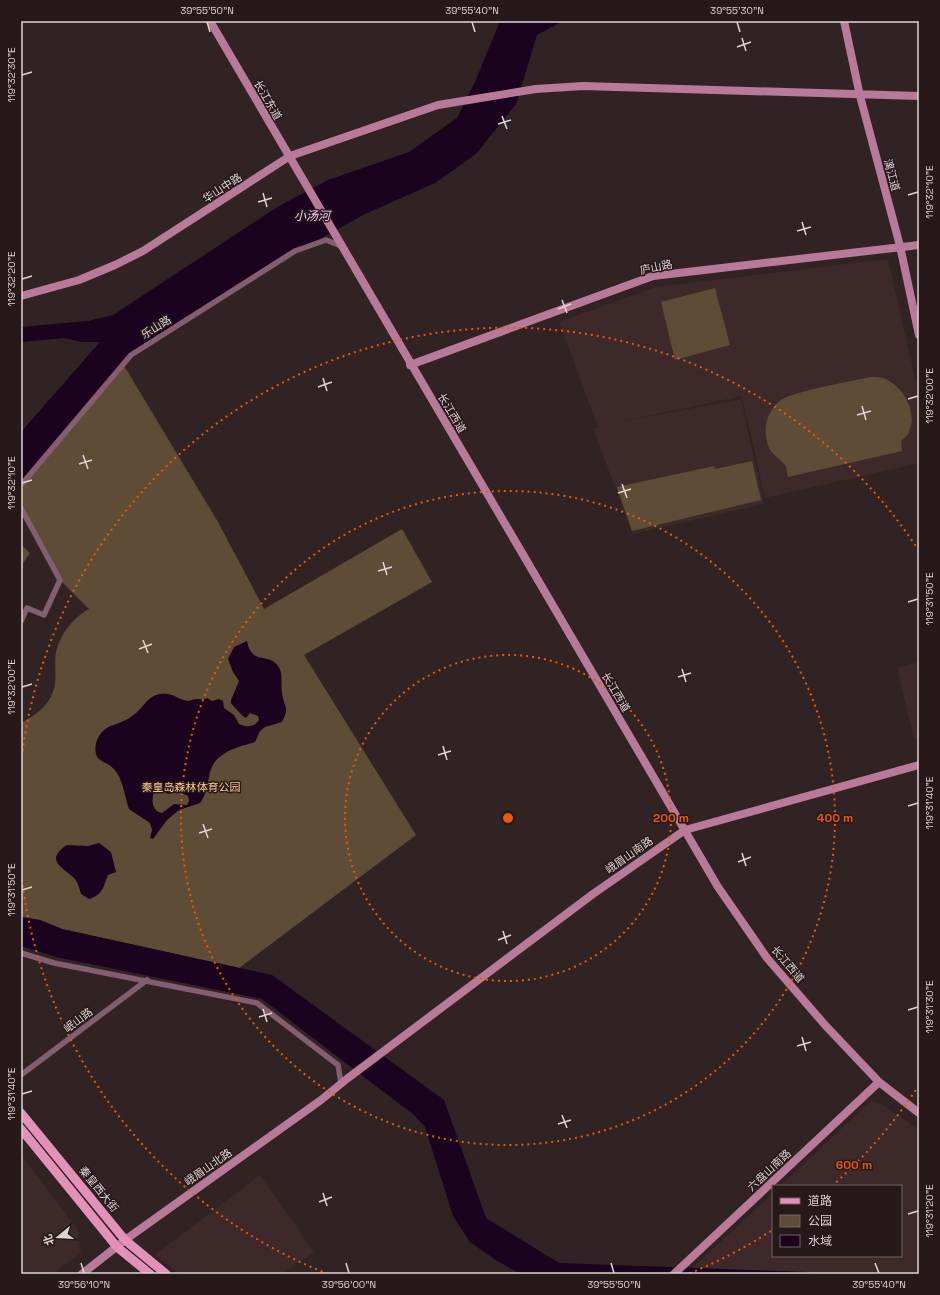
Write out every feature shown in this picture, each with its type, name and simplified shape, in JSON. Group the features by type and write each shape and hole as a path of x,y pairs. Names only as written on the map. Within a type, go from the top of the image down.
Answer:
{"main road":[{"name":"秦皇西大街","path":"21,1113 125,1240 166,1274"},
{"name":"秦皇西大街","path":"21,1129 117,1247 150,1274"}],"street":[{"name":"长江东道","path":"210,21 309,188 341,246"},
{"name":"漓江道","path":"844,21 860,96 900,246 919,335"},
{"name":"华山中路","path":"21,296 78,280 136,255 290,156 438,105 536,89 583,86 757,91 860,96 919,96"},
{"name":"乐山路","path":"21,485 131,355 294,251 326,240 341,246"},
{"name":"长江西道","path":"341,246 718,887 767,958 825,1025 879,1082 919,1113"},
{"name":"庐山路","path":"410,364 653,276 900,246 919,246"},
{"path":"21,508 60,580 44,615 27,608 21,621"},
{"name":"峨眉山南路","path":"348,1078 593,894 685,830 919,766"},
{"path":"21,953 54,963 147,980 257,1003 338,1065 341,1083"},
{"name":"岷山路","path":"21,1075 147,980"},
{"name":"峨眉山北路","path":"82,1274 125,1240 321,1100 348,1078"},
{"name":"六盘山南路","path":"674,1274 879,1082"}],"shaded area":[{"path":"888,259 919,396 919,463 765,498 742,396 615,423 741,399 764,504 633,534 593,429 598,427 559,322 656,287"},
{"path":"919,662 919,738 914,739 897,668"},
{"path":"871,1101 881,1104 919,1130 919,1274 686,1274 772,1194 772,1257 902,1257 902,1185 781,1185"},
{"path":"21,1155 77,1228 81,1253 53,1274 21,1274"},
{"path":"260,1175 314,1252 282,1274 180,1274 155,1255"}],"green space":[{"path":"715,288 730,345 675,360 661,302"},
{"name":"秦皇岛森林体育公园","path":"123,364 218,522 264,609 402,529 432,582 304,655 416,835 239,968 62,929 40,920 21,917 21,723 37,713 49,700 55,681 55,658 58,645 64,633 73,621 89,609 60,580 21,508 21,485"},
{"path":"871,377 882,378 890,382 897,387 907,400 912,416 909,432 901,441 902,451 788,477 785,465 772,452 767,441 766,424 773,408 781,400 798,393"},
{"path":"752,461 761,500 632,531 617,487 714,466 715,469"},
{"path":"21,545 30,553 21,566"}],"water":[{"name":"小汤河","path":"500,21 563,21 537,35 516,104 476,154 435,183 365,214 309,245 294,248 135,351 21,481 21,432 100,342 82,342 64,338 21,342 21,327 88,321 113,315 279,206 328,180 409,152 457,118 475,82"},
{"path":"247,641 249,649 256,656 270,660 278,666 281,672 286,713 282,722 265,727 260,731 255,742 232,749 220,757 211,769 206,791 200,803 179,810 167,820 153,839 150,838 152,830 150,823 129,809 122,783 114,769 97,757 95,748 98,739 105,729 129,718 148,700 160,694 169,694 189,701 196,699 203,700 207,698 212,701 219,699 223,701 224,708 234,715 239,724 248,726 255,724 259,720 258,716 250,713 246,718 240,714 231,703 239,681 233,672 228,659 234,647","holes":["159,788 168,794 183,794 188,796 189,801 187,805 174,804 162,813 158,812 153,804 155,789"]},
{"path":"99,843 111,852 116,872 108,875 100,893 89,899 81,894 76,880 60,866 56,859 60,850 67,845 88,846"},
{"path":"21,917 40,920 62,929 272,975 444,1100 486,1218 559,1263 807,1272 813,1274 521,1274 497,1261 470,1242 453,1216 425,1127 414,1115 262,999 56,957 21,946"}]}
